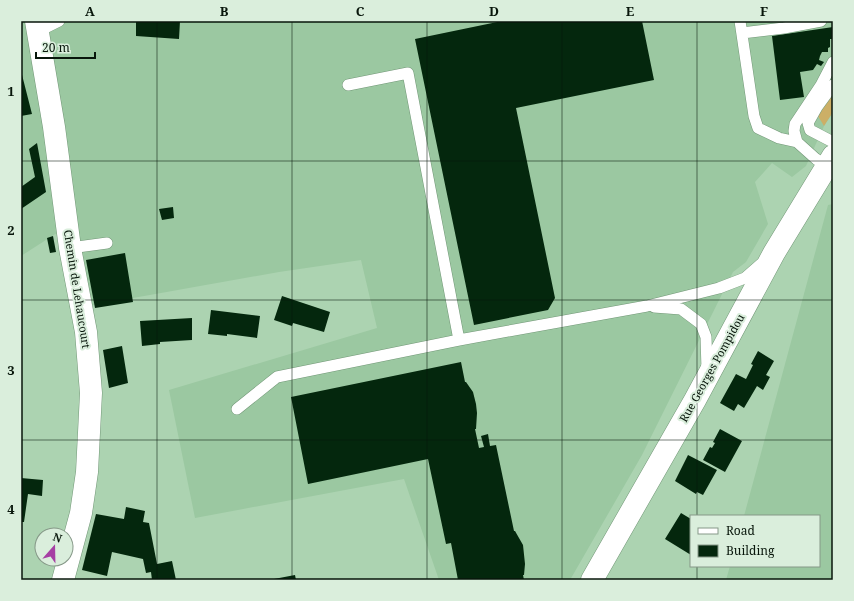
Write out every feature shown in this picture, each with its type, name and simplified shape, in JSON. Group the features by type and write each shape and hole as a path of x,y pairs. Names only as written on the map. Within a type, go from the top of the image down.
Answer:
{"street":[{"name":"Chemin de Lehaucourt","path":"37,26 54,127 70,248 86,332 91,393 87,472 81,513 63,580"},
{"name":"Rue Georges Pompidou","path":"592,580 774,253 832,156"}],"lane":[{"path":"37,26 59,21"},
{"path":"740,21 754,116 758,128 779,138 797,142 816,159 832,156 810,130 808,123 817,107 833,85"},
{"path":"742,33 784,28 822,21"},
{"path":"797,142 794,132 795,124 821,85 833,62"},
{"path":"348,85 408,73 460,340"},
{"path":"70,248 107,243"},
{"path":"237,409 277,377 460,340 647,306 719,288 746,278 774,253"},
{"path":"647,306 681,308 701,324 706,337 707,375"}],"shaded area":[{"path":"21,21 833,21 833,112 824,126 806,166 792,177 772,163 755,182 768,224 746,262 733,272 642,455 570,580 439,580 404,479 195,518 169,390 377,328 361,260 279,272 77,308 63,229 21,256"},
{"path":"833,94 833,112 824,126 818,116"},
{"path":"833,204 833,580 726,580 730,567 820,567 820,515 744,515 828,205"}],"building":[{"path":"136,21 180,21 179,39 136,36"},
{"path":"502,21 642,21 654,80 516,108 555,298 548,310 474,325 415,39"},
{"path":"833,27 833,39 830,39 830,47 828,48 828,52 822,52 820,56 819,60 824,62 821,66 817,64 813,70 800,72 804,97 780,100 772,36"},
{"path":"21,71 32,114 21,116"},
{"path":"37,143 46,192 21,209 21,187 35,177 29,149"},
{"path":"173,207 174,218 162,220 159,209"},
{"path":"53,236 56,252 50,253 47,238"},
{"path":"125,253 133,302 95,308 86,260"},
{"path":"282,296 330,312 324,332 293,323 292,326 274,320"},
{"path":"211,310 260,316 257,338 227,334 227,336 208,334"},
{"path":"192,318 192,340 160,342 160,344 142,346 140,321"},
{"path":"122,346 128,383 109,388 103,350"},
{"path":"758,351 774,361 766,375 770,377 763,390 757,386 744,408 738,404 734,411 720,403 736,374 746,379 753,365 751,364"},
{"path":"461,362 465,382 473,392 476,404 477,413 475,429 479,448 484,447 481,436 488,434 490,446 496,445 514,531 523,545 525,564 523,575 524,580 458,580 451,543 446,544 428,459 308,484 291,397"},
{"path":"720,429 742,441 725,472 703,460 710,447 712,448 715,443 713,442"},
{"path":"688,455 717,470 703,495 697,492 696,494 675,481"},
{"path":"21,478 43,480 42,496 28,494 24,522 21,522"},
{"path":"126,507 145,511 143,522 149,523 157,564 172,561 176,580 152,580 151,572 146,573 143,559 112,552 107,576 82,570 96,514 124,519"},
{"path":"681,513 690,518 690,554 665,539"},
{"path":"295,575 296,580 274,580 274,579"}]}
